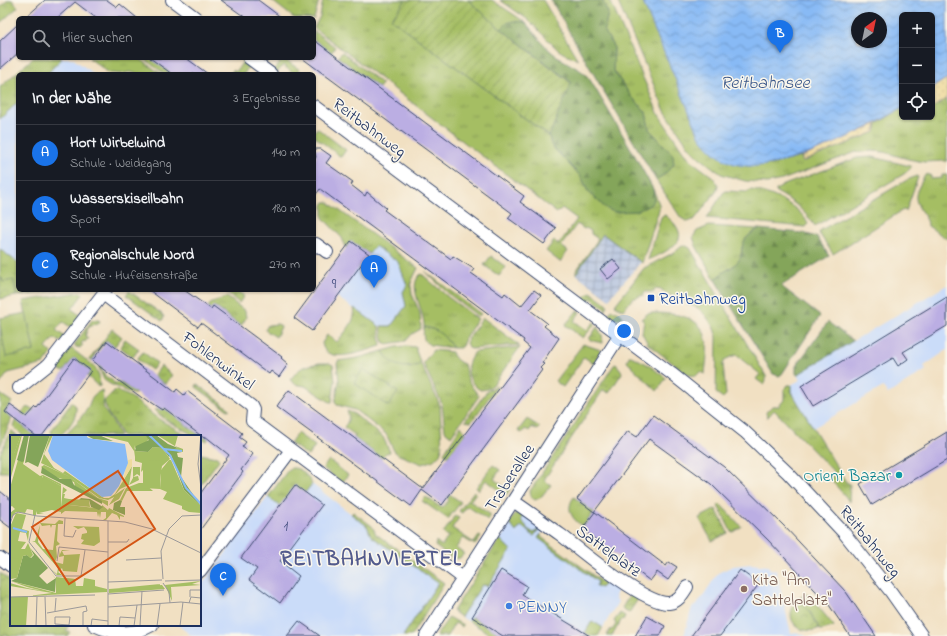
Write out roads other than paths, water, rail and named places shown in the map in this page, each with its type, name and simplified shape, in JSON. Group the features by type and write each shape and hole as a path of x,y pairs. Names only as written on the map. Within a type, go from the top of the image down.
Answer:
{"street":[{"path":"172,0 193,16"},
{"path":"253,60 268,72"},
{"name":"Reitbahnweg","path":"316,107 620,335 745,432 821,507 863,556 922,636"},
{"path":"316,244 327,252"},
{"name":"Fohlenwinkel","path":"18,388 48,365 103,294 251,406 253,410 252,421 463,578"},
{"name":"Traberallee","path":"426,636 620,335"},
{"path":"201,570 290,450"},
{"name":"Sattelplatz","path":"514,501 620,580 656,601 664,603 676,601 687,588"},
{"path":"0,558 10,565"},
{"path":"97,626 114,632 131,633 150,626"}],"water":[{"name":"Reitbahnsee","path":"642,0 947,0 947,78 935,86 935,12 899,12 899,110 846,138 800,157 777,163 757,166 739,165 722,158 700,137"}],"place":[{"name":"Wasserskiseilbahn","path":"780,53"},
{"name":"Hort Wirbelwind","path":"374,288"},
{"name":"Reitbahnweg","path":"651,298"},
{"name":"Orient Bazar","path":"899,475"},
{"name":"Kita \"Am Sattelplatz\"","path":"744,589"},
{"name":"Regionalschule Nord","path":"223,596"},
{"name":"PENNY","path":"509,606"}],"district":[{"name":"REITBAHNVIERTEL","path":"371,558"}]}
